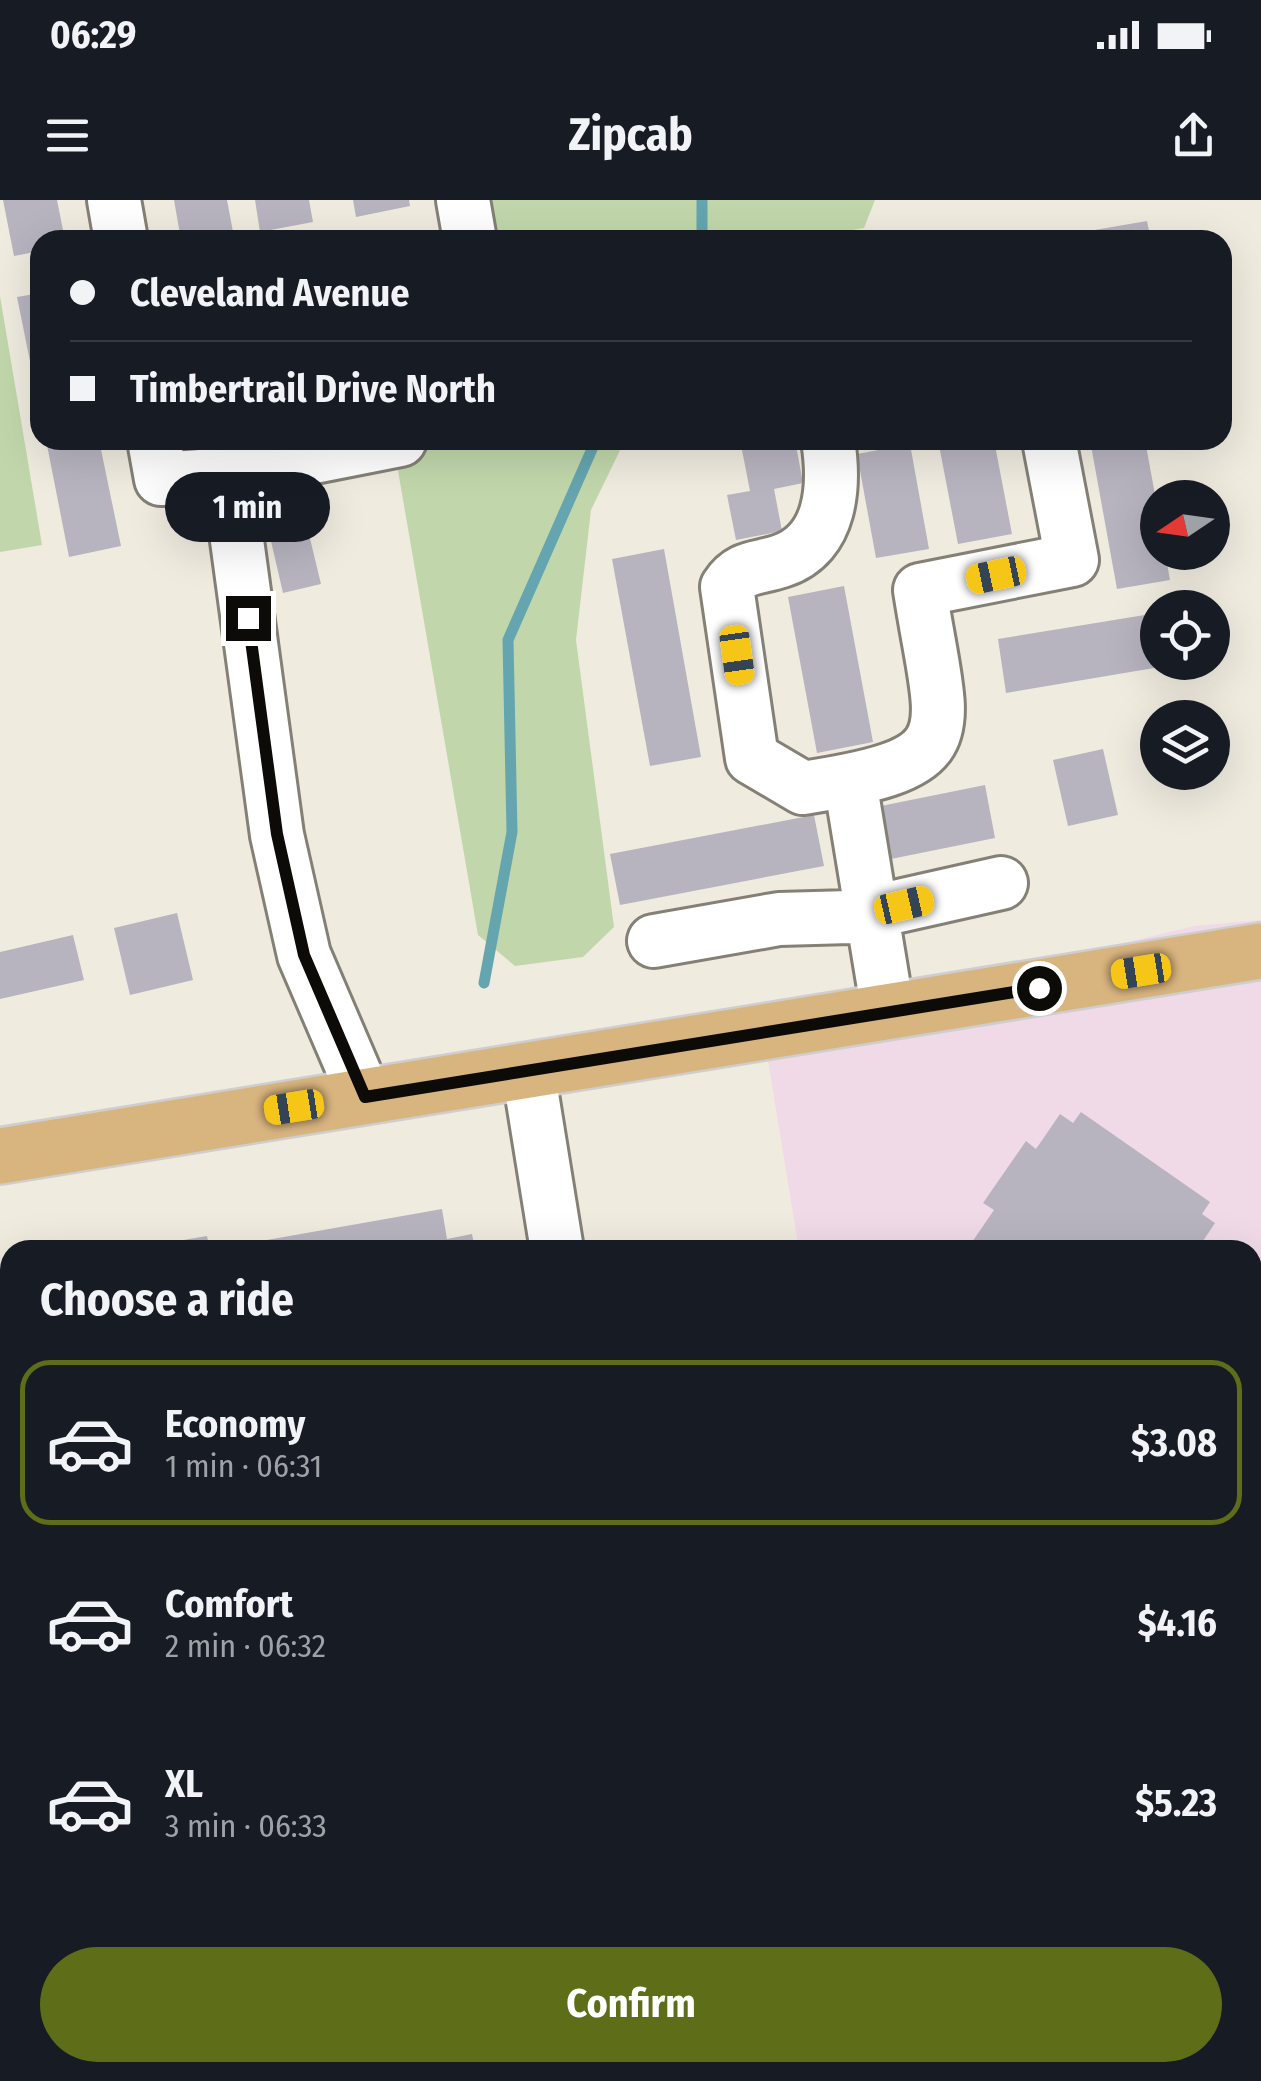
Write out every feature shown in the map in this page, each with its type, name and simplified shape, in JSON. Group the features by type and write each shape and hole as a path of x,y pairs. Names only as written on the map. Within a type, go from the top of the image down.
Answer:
{"main road":[{"path":"0,1156 1261,951"}],"street":[{"path":"114,200 119,230"},
{"path":"463,200 468,230"},
{"path":"156,450 161,479 228,474 349,450"},
{"path":"830,450 834,475 829,513 806,544 786,560 746,568 727,587 752,758 803,788 850,781 903,766 928,752 941,725 920,590 1072,560 1051,450"},
{"path":"228,474 284,869 304,955 365,1097"},
{"path":"850,781 888,1012"},
{"path":"654,941 779,920 872,912 1002,883"},
{"path":"528,1070 555,1240"}],"shaded area":[{"path":"1261,920 1261,1240 797,1240 763,1030 1194,926"}],"green space":[{"path":"485,200 875,200 864,228 852,230 491,230"},
{"path":"0,296 42,545 0,552"},
{"path":"407,450 620,450 591,510 576,640 614,927 583,957 515,966 478,935 396,459"}],"building":[{"path":"3,200 57,200 63,230 30,230 30,253 14,256"},
{"path":"174,200 227,200 233,230 179,230"},
{"path":"255,200 309,200 313,222 260,230"},
{"path":"353,200 409,200 410,206 356,217"},
{"path":"1147,221 1149,230 1095,230"},
{"path":"30,295 30,361 17,297"},
{"path":"48,450 101,450 121,546 69,557"},
{"path":"742,450 797,450 803,483 774,489 782,531 736,540 727,495 750,491"},
{"path":"911,450 929,549 876,558 857,454"},
{"path":"940,450 996,450 1012,534 958,544"},
{"path":"1092,450 1147,450 1152,480 1140,480 1140,570 1168,570 1170,580 1117,589"},
{"path":"299,493 321,584 283,593 262,502"},
{"path":"664,549 701,757 650,766 612,559"},
{"path":"844,586 873,742 817,753 788,597"},
{"path":"1140,616 1140,670 1006,693 998,639"},
{"path":"1103,749 1118,815 1068,826 1053,760"},
{"path":"985,785 995,838 886,860 876,807"},
{"path":"814,815 824,866 620,905 610,854"},
{"path":"177,913 193,980 130,995 114,928"},
{"path":"73,935 84,980 0,999 0,952"},
{"path":"1081,1112 1210,1202 1202,1214 1215,1223 1204,1240 973,1240 994,1210 983,1203 1026,1141 1036,1149 1060,1114 1073,1123"},
{"path":"442,1209 447,1239 472,1234 473,1240 267,1240"}],"waterway":[{"path":"702,200 702,230"},
{"path":"484,983 512,832 508,640 592,450"}],"route":[{"path":"248,618 277,834 304,955 365,1097 1039,988"}]}
